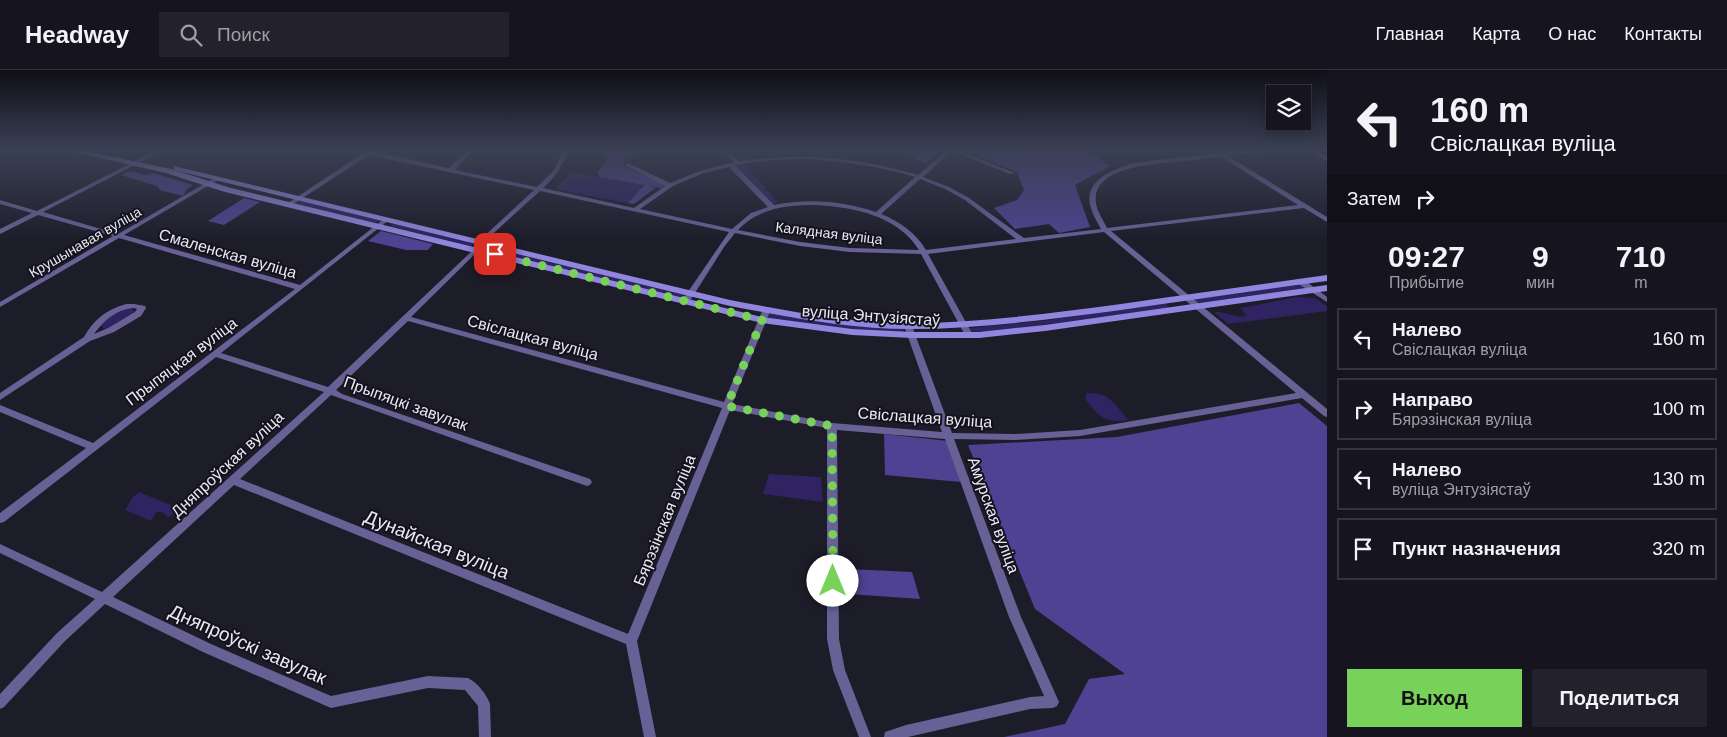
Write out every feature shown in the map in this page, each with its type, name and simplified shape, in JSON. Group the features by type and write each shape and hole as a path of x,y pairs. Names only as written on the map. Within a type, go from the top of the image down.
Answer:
{"street":[{"path":"0,232 100,181"},
{"name":"вуліца Энтузіястаў","path":"199,181 378,226 479,246 730,303 910,331 969,335 1045,328 1327,288"},
{"path":"208,184 213,181"},
{"name":"вуліца Энтузіястаў","path":"231,181 386,219 685,302 762,320 852,332 910,331 1031,319 1327,278"},
{"path":"290,204 325,181"},
{"name":"Калядная вуліца","path":"503,181 734,231 800,244 850,250 923,252 1306,206"},
{"name":"Дняпроўская вуліца","path":"0,702 61,637 330,391 546,181"},
{"path":"660,181 670,186"},
{"path":"636,209 670,186 684,181"},
{"path":"747,181 773,208"},
{"path":"878,214 914,181"},
{"path":"930,181 947,188 978,206 1022,240"},
{"path":"1101,181 1095,186 1092,195 1093,205 1105,230 1327,414"},
{"path":"1265,181 1327,220"},
{"name":"Крушынавая вуліца","path":"0,305 208,184"},
{"name":"Смаленская вуліца","path":"0,202 301,288"},
{"path":"685,302 734,231 754,214 773,208 809,203 830,204 860,208 878,214 908,233 923,252 969,335"},
{"name":"Прыпяцкая вуліца","path":"0,519 301,288 386,219"},
{"path":"1300,281 1327,300"},
{"path":"0,297 10,300"},
{"path":"0,397 87,340 111,330 138,314 142,308 136,306 121,308 95,326 87,340"},
{"path":"762,320 767,309"},
{"name":"Свіслацкая вуліца","path":"407,318 727,406 832,426 948,436 1015,438 1080,433 1303,395"},
{"name":"Бярэзінская вуліца","path":"631,641 762,320"},
{"name":"Амурская вуліца","path":"890,737 906,731 1030,702 1053,702 1015,617 910,331"},
{"name":"Прыпяцкі завулак","path":"215,354 330,391 348,400 587,482"},
{"path":"0,408 93,446"},
{"path":"832,426 833,640 839,670 865,737"},
{"name":"Дунайская вуліца","path":"231,480 631,641"},
{"name":"Дняпроўскі завулак","path":"0,548 207,648 331,702 428,682 468,684 484,704 486,737"},
{"path":"631,641 650,737"}],"shaded area":[{"path":"141,181 180,181 193,185 186,190 183,196 160,190 157,186"},
{"path":"562,181 627,181 644,184 628,203 555,189"},
{"path":"623,181 656,181 665,185 661,188 648,186 655,188 634,204 628,203 644,185"},
{"path":"751,181 760,181 765,190 770,192 777,203 772,204 755,188"},
{"path":"1021,181 1082,181 1075,185 1090,227 1059,233 1049,224 1015,229 994,208 1017,200 1024,190"},
{"path":"244,198 260,202 224,225 208,221"},
{"path":"300,200 381,220 376,223 295,203"},
{"path":"394,223 475,243 471,246 390,226"},
{"path":"381,231 433,244 428,250 406,250 368,241"},
{"path":"488,245 684,296 679,298 483,249 483,246"},
{"path":"1298,284 1304,288 1200,303 1195,299"},
{"path":"1297,297 1315,298 1327,306 1327,311 1228,324 1214,312 1246,316 1241,308"},
{"path":"1165,303 1170,308 997,331 973,332 969,329 1041,321"},
{"path":"124,308 131,308 136,312 105,329 100,325 114,314"},
{"path":"769,313 903,328 904,333 859,331 767,318"},
{"path":"1086,393 1101,394 1111,400 1128,420 1113,421 1103,418 1086,400"},
{"path":"1299,403 1327,426 1327,737 1004,737 1065,724 1089,679 1125,674 1035,609 968,445 1117,437"},
{"path":"884,434 948,441 961,482 885,475"},
{"path":"769,474 821,477 823,502 763,494"},
{"path":"139,492 178,508 174,514 168,517 162,512 156,512 151,521 125,510 133,497"},
{"path":"848,569 912,572 920,599 849,594"}],"route":[{"path":"495,254 762,320 727,406 832,426 833,581"}]}
